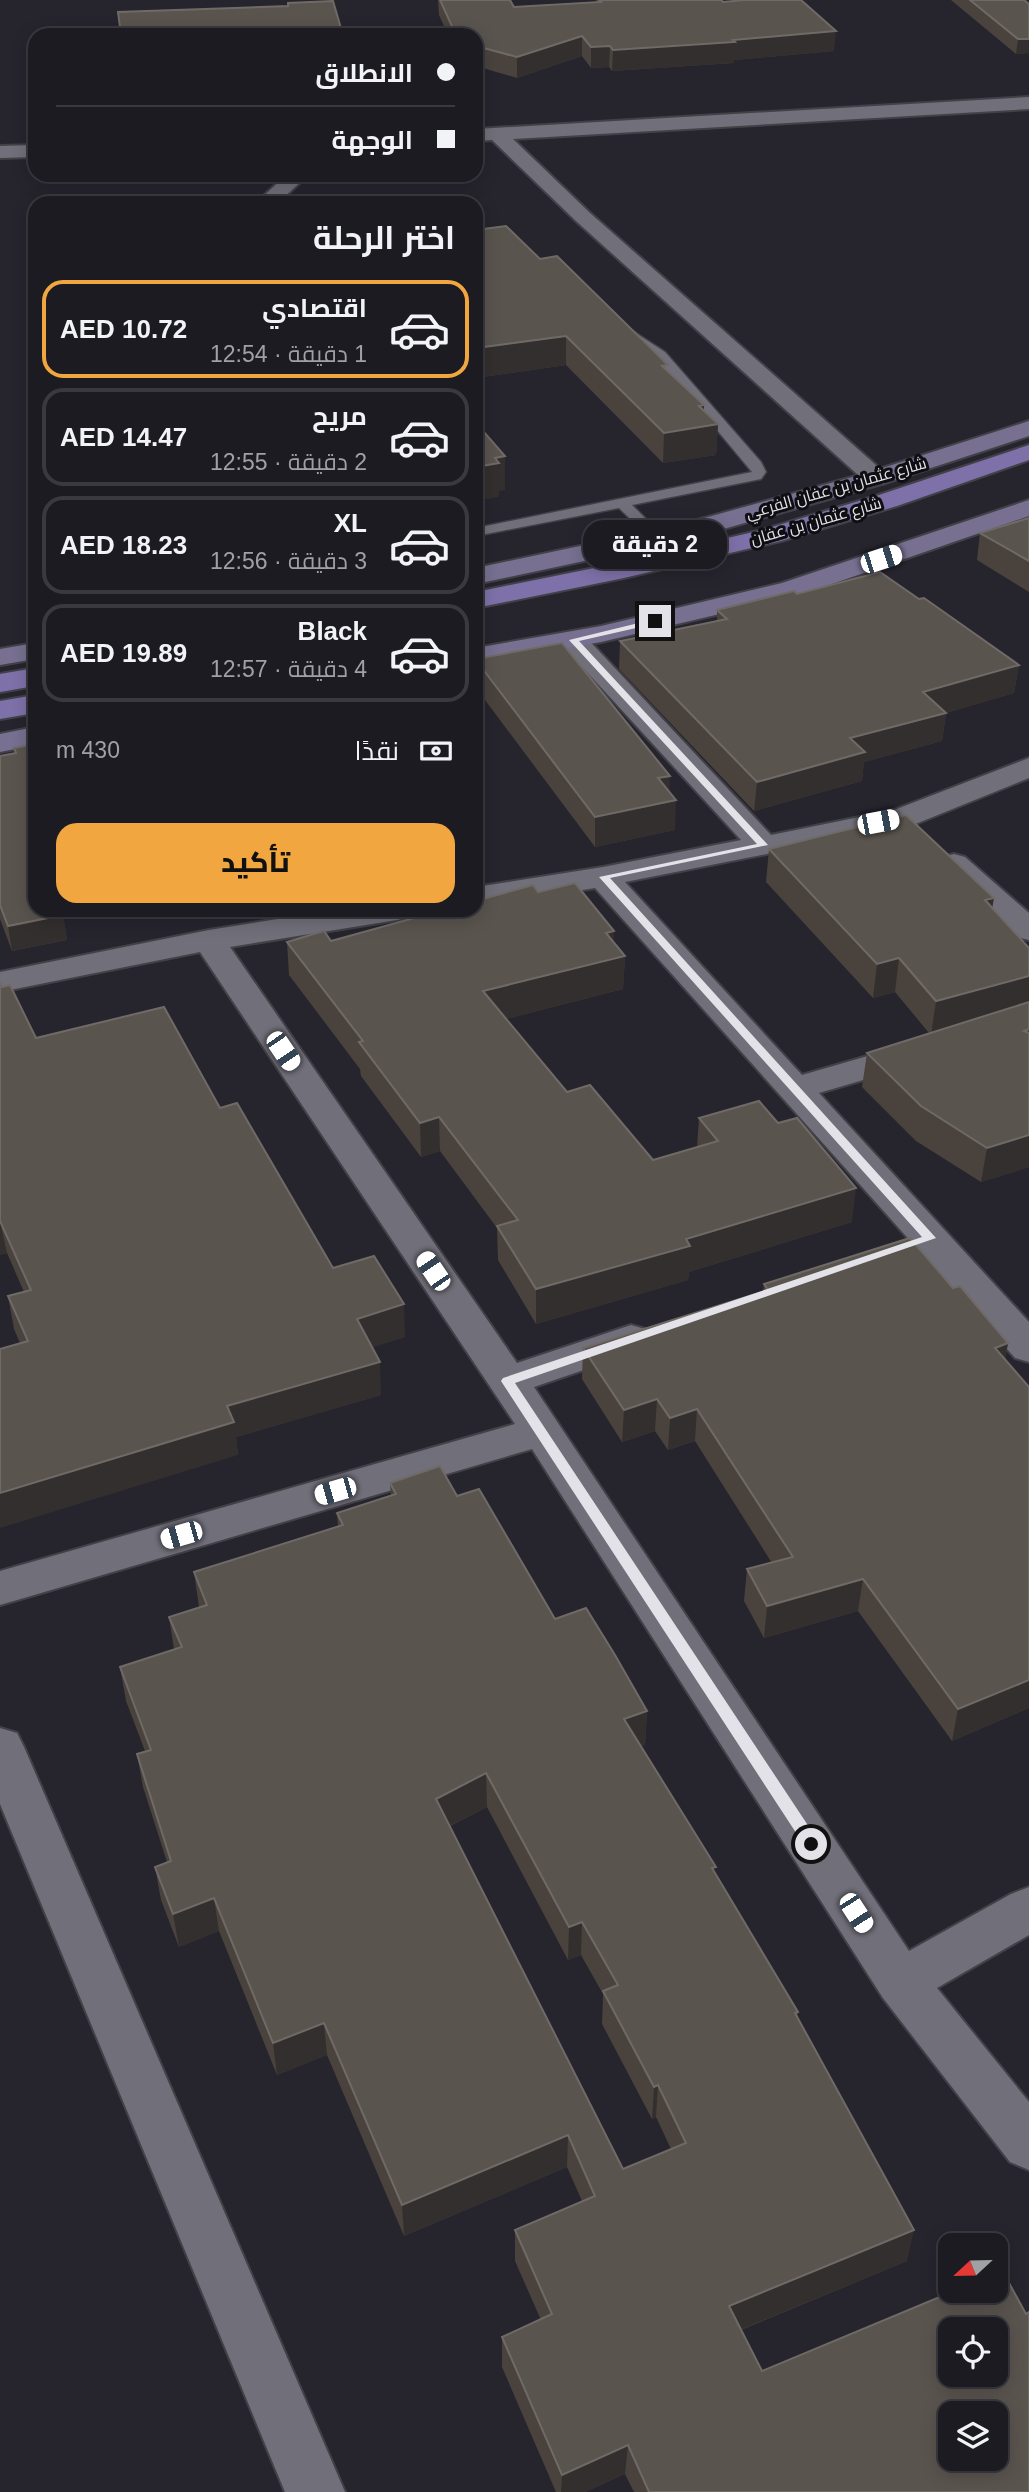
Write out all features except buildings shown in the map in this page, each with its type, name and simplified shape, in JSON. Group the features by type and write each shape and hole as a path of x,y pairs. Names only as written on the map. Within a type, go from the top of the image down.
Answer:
{"main road":[{"name":"شارع عثمان بن عفان الفرعي","path":"483,575 658,538 876,478 1029,428"},
{"name":"شارع عثمان بن عفان","path":"483,599 573,582 741,542 866,508 1029,452"},
{"name":"شارع عثمان بن عفان","path":"580,605 791,556 968,500"},
{"path":"483,655 573,640 790,589 1029,508"},
{"path":"0,657 28,652"},
{"path":"0,683 28,678"},
{"path":"0,710 28,705"},
{"path":"0,743 28,737"}],"street":[{"path":"486,134 1029,103"},
{"path":"486,134 876,478"},
{"path":"0,152 28,151"},
{"path":"274,196 290,182"},
{"path":"573,640 763,845"},
{"path":"483,896 603,877 902,818 1029,767"},
{"path":"902,818 1029,930"},
{"path":"603,877 1029,1348"},
{"path":"0,982 209,940 353,917"},
{"path":"209,940 542,1431 901,1982 1029,2144"},
{"path":"794,1089 951,1043"},
{"path":"890,1252 930,1238"},
{"path":"507,1381 666,1328"},
{"path":"0,1588 542,1431"},
{"path":"0,1746 315,2492"},
{"path":"901,1982 1029,1909"}],"lane":[{"path":"483,531 757,476 759,472 756,465 661,355 615,322"},
{"path":"622,503 658,538"}],"route":[{"path":"655,621 573,640 763,845 603,877 930,1238 507,1381 811,1844"}]}
